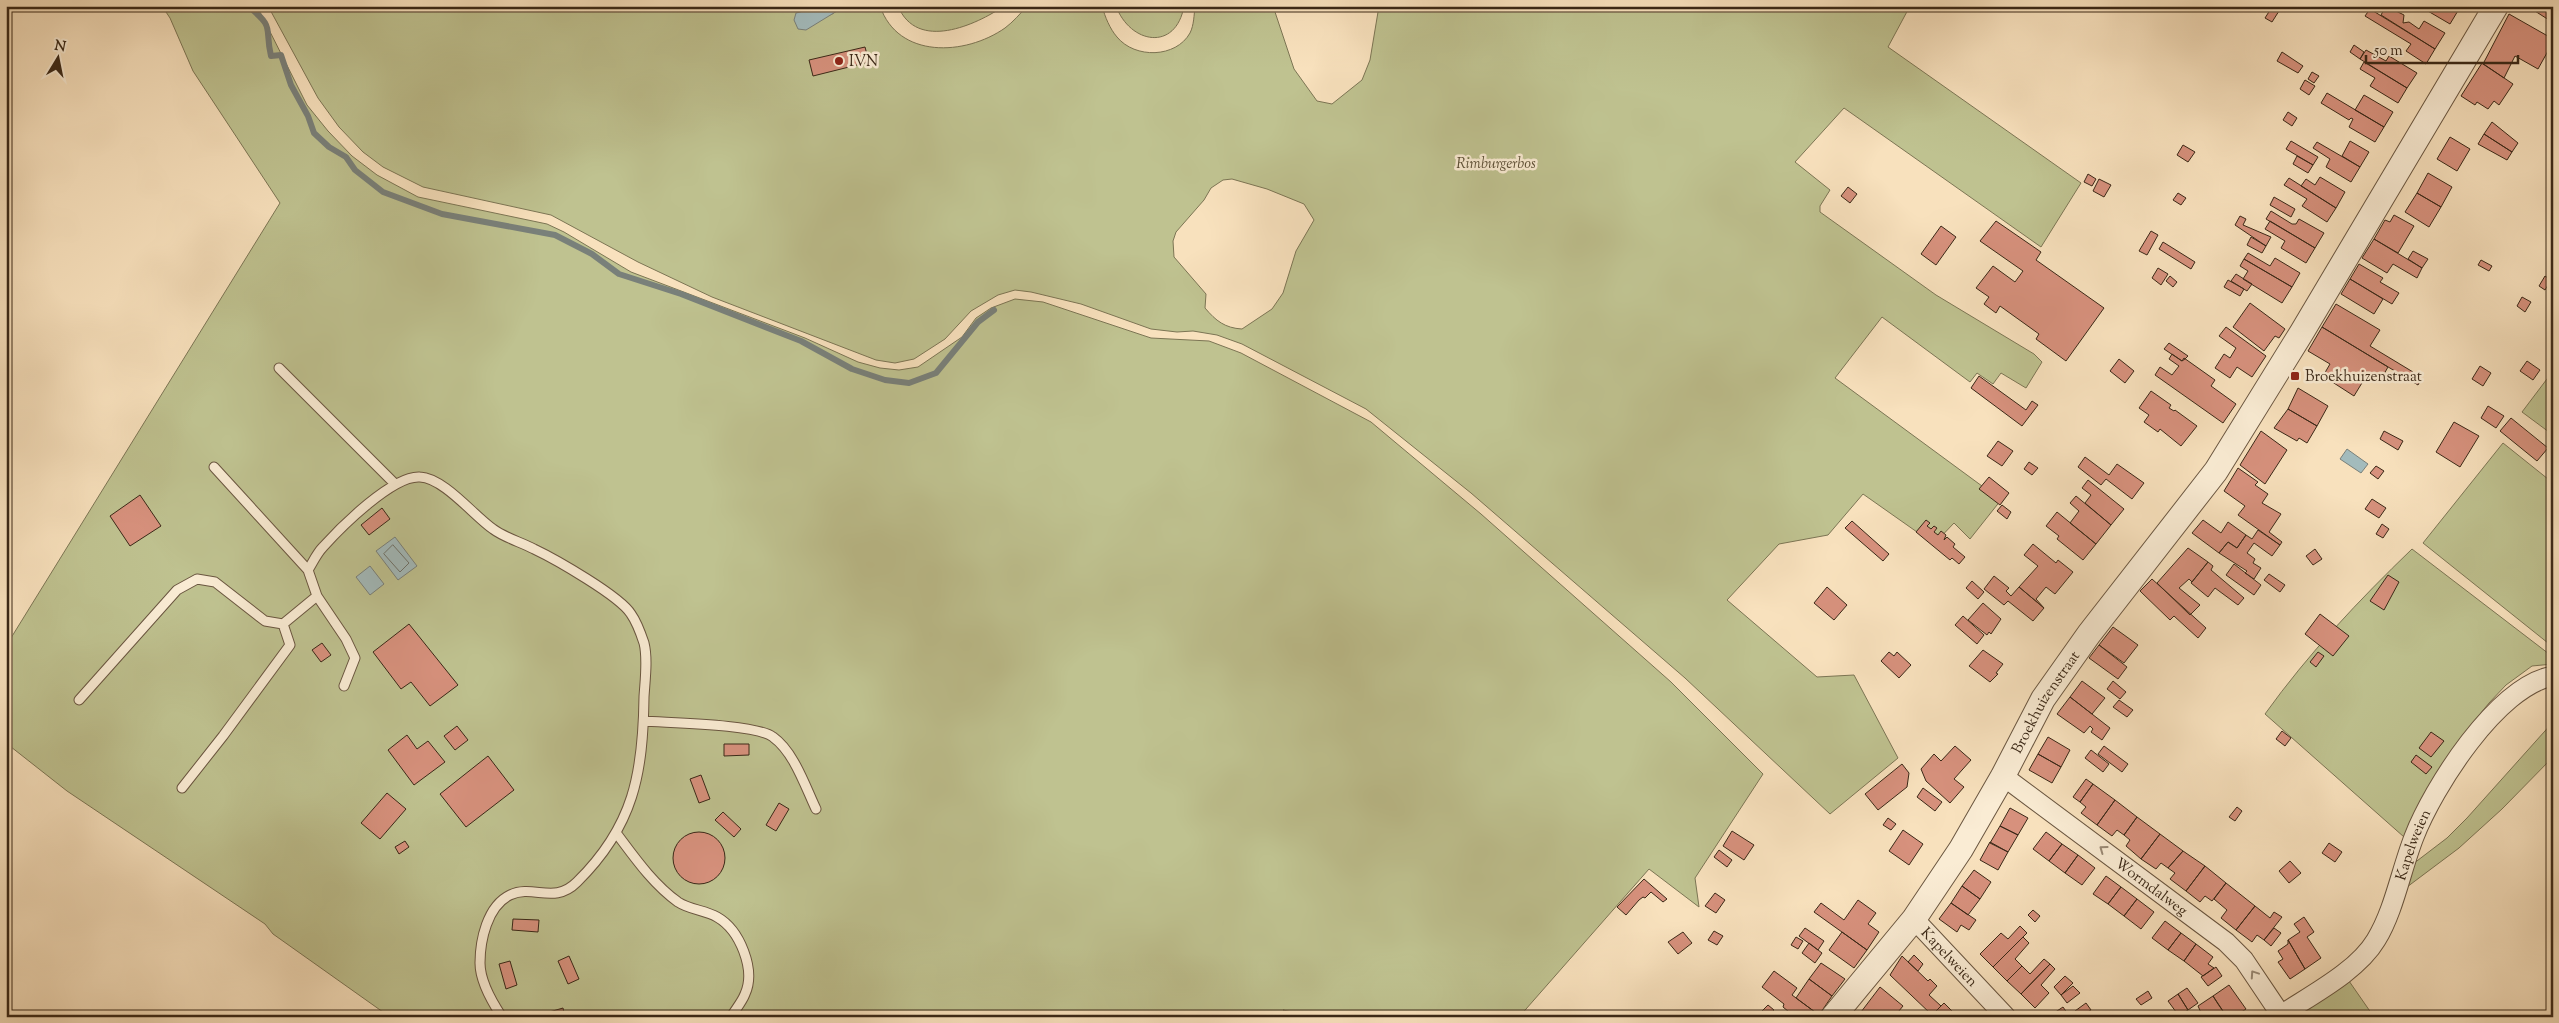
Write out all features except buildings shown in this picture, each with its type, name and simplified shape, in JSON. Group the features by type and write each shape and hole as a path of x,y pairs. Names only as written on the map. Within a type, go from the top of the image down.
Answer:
{"street":[{"name":"Broekhuizenstraat","path":"1833,1017 1914,919 1961,850 2003,776 2043,699 2089,634 2225,457 2496,6"},
{"name":"Kapelweien","path":"2280,1016 2352,967 2369,950 2386,918 2422,817 2442,781 2471,740 2514,695 2537,680 2553,676"},
{"name":"Wormdalweg","path":"2003,776 2226,942 2244,960 2280,1016"},
{"name":"Kapelweien","path":"1914,919 2006,1017"}],"lane":[{"path":"279,368 395,484"},
{"path":"214,467 308,570 317,596 346,639 355,658 344,686"},
{"path":"308,570 321,548 370,502 395,484 420,477 443,486 494,530 537,550 598,586 630,612 644,643 644,721 637,784 629,809 617,834 577,883 562,893 544,894 527,892 509,896 498,906 486,923 480,964 486,987 502,1017"},
{"path":"79,700 177,590 197,579 214,582 265,621 282,624 317,596"},
{"path":"182,788 224,736 290,645 282,624"},
{"path":"644,721 750,729 772,736 788,754 816,808"},
{"path":"617,834 637,861 662,888 680,903 696,911 717,917 733,930 749,972 746,994 731,1017"}],"green space":[{"path":"162,6 257,6 307,105 328,131 352,156 377,175 418,197 547,224 631,272 805,338 858,362 880,368 899,370 918,367 962,337 976,318 991,308 1015,299 1043,302 1151,338 1209,341 1241,353 1371,422 1481,514 1671,682 1763,774 1695,878 1699,907 1649,869 1519,1017 1317,1017 1283,1010 1292,1017 390,1017 273,934 265,924 67,791 6,743 6,646 280,203 193,71 170,18"},
{"name":"Rimburgerbos","path":"268,6 823,6 804,10 827,16 838,9 836,6 880,6 889,23 902,36 917,44 934,47 953,47 971,44 989,37 1008,26 1027,6 1102,6 1106,19 1117,37 1134,49 1155,53 1175,47 1184,41 1191,30 1195,6 1273,6 1294,69 1317,101 1332,104 1362,80 1370,60 1379,6 1910,6 1888,47 2081,183 2041,247 1844,108 1795,162 1830,190 1820,206 1820,212 1936,295 2034,354 2042,362 2026,388 2001,373 1993,384 1977,373 1970,382 1882,317 1835,378 2001,500 1970,539 1954,523 1934,544 1863,494 1828,535 1779,544 1727,600 1817,677 1854,675 1898,758 1830,814 1685,678 1471,493 1366,409 1242,344 1217,335 1193,331 1177,332 1151,329 1081,304 1015,290 998,295 971,311 945,339 914,359 895,363 876,360 712,297 638,262 551,215 423,187 383,167 363,152 339,127 318,98","holes":["1232,179 1267,189 1304,204 1314,220 1296,251 1283,293 1272,309 1242,329 1231,327 1217,320 1205,308 1206,294 1174,257 1173,241 1176,232 1204,200 1211,188 1223,180"]},
{"path":"898,6 1004,6 963,26 933,31 919,28 907,20"},
{"path":"1116,6 1184,6 1179,21 1172,31 1163,36 1152,38 1142,35 1131,28 1123,19"},
{"path":"2553,371 2553,435 2522,412"},
{"path":"2503,443 2553,483 2553,647 2423,543"},
{"path":"2412,549 2553,657 2553,664 2532,666 2506,685 2489,703 2456,744 2421,801 2404,837 2265,714 2335,628"},
{"path":"2553,722 2553,757 2502,809 2459,848 2399,893 2409,867 2447,838 2467,818"},
{"path":"2349,981 2374,1017 2293,1017"}],"water":[{"path":"823,6 836,6 837,11 806,30 798,29 794,20 796,13"},
{"path":"2347,449 2368,464 2361,473 2340,459"},
{"path":"395,537 417,566 398,580 376,551"},
{"path":"370,566 384,584 370,595 356,577"}],"waterway":[{"path":"248,6 266,24 271,56 281,55 291,85 308,116 314,133 329,147 346,157 355,170 383,192 442,214 555,235 592,254 619,274 681,294 801,341 852,369 885,380 909,383 936,373 978,322 994,310"}],"place":[{"name":"IVN","path":"839,61"},
{"name":"Broekhuizenstraat","path":"2295,376"}]}
